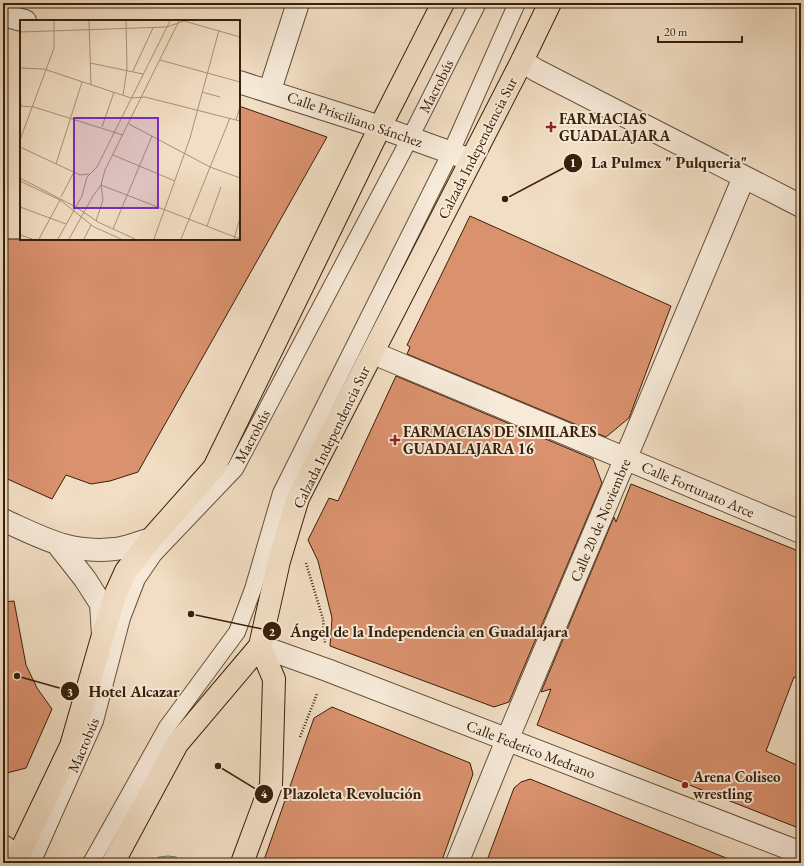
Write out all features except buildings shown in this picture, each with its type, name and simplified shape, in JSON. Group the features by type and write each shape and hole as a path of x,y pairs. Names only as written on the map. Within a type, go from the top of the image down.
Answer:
{"main road":[{"path":"19,858 71,746 116,593 126,571 151,539 214,468 380,127 443,3"},
{"name":"Calzada Independencia Sur","path":"113,863 177,744 260,646 279,561 298,498 373,353 461,156 522,61 550,3"},
{"path":"242,863 271,785 274,679 260,646"}],"street":[{"path":"270,90 298,3"},
{"path":"3,15 21,20"},
{"path":"522,61 536,70 801,206"},
{"name":"Calle Prisciliano Sánchez","path":"240,82 270,90 461,156"},
{"name":"Calle 20 de Noviembre","path":"457,863 507,740 744,177"},
{"name":"Calle Fortunato Arce","path":"373,353 801,532"},
{"path":"3,520 58,546 84,550 116,549 151,539"},
{"path":"58,546 85,579 101,604 103,635"},
{"name":"Calle Federico Medrano","path":"260,646 327,670 801,853"}],"lane":[{"name":"Macrobús","path":"19,858 95,721 122,618 137,579 154,554 235,469 410,138 478,3"},
{"path":"91,863 168,727 237,632 253,589 281,493 461,156 517,3"}],"path":[{"path":"298,741 327,670 323,619 304,556"}],"water":[{"path":"159,857 176,857 185,863 150,863"}],"place":[{"name":"FARMACIAS GUADALAJARA","path":"551,127"},
{"name":"La Pulmex \" Pulqueria\"","path":"505,199"},
{"name":"FARMACIAS DE SIMILARES GUADALAJARA 16","path":"395,440"},
{"name":"Ángel de la Independencia en Guadalajara","path":"191,614"},
{"name":"Hotel Alcazar","path":"17,676"},
{"name":"Plazoleta Revolución","path":"218,766"},
{"name":"Arena Coliseo wrestling","path":"685,785"}]}
